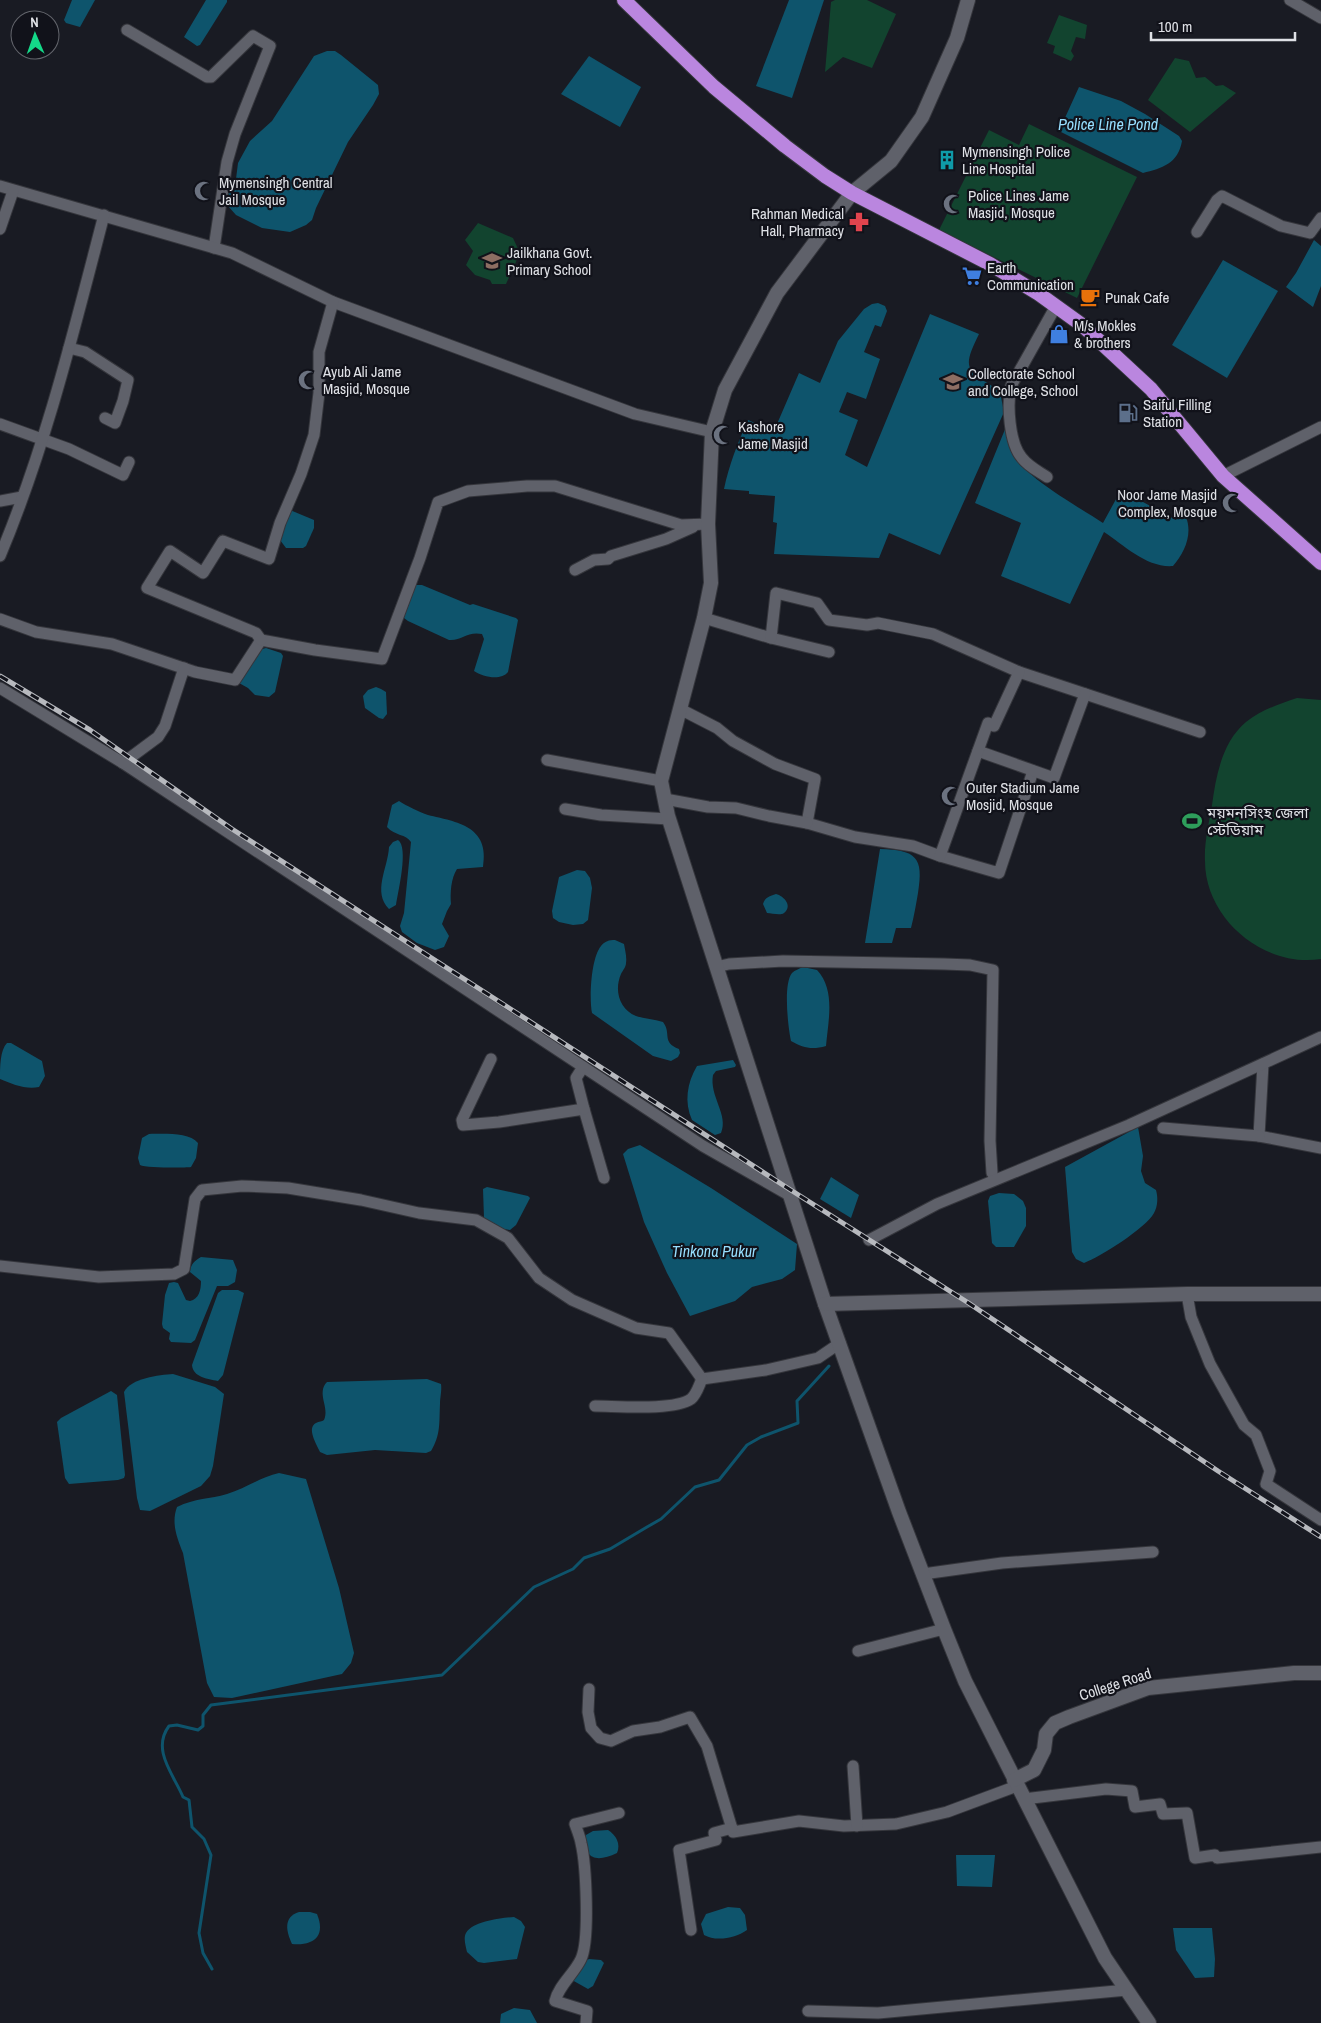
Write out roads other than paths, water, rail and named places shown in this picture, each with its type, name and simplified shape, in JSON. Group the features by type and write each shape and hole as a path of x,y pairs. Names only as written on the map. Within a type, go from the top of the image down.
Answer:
{"highway":[{"path":"624,0 714,87 785,146 825,176 852,193 990,264 1039,294 1082,325 1152,389 1223,476 1321,563"}],"street":[{"path":"968,0 957,38 922,117 891,161 852,193 776,293 724,390 712,432 702,524 711,583 704,618 661,780 669,819 825,1304 899,1512 944,1629 965,1680 1105,1958 1148,2023"},
{"path":"1290,0 1321,18"},
{"path":"127,30 207,77 211,77 253,36 270,46 235,134 227,162 214,248"},
{"path":"0,186 232,253 333,302 635,414 712,432"},
{"path":"0,229 13,191"},
{"path":"1197,232 1217,200 1222,196 1281,226 1310,233 1321,218"},
{"path":"0,556 55,401 104,215"},
{"path":"333,302 319,352 319,393 314,435 302,474 280,523 268,559 223,541 203,573 170,551 147,588 256,633 261,640 315,650 382,659 420,558 438,502 468,491 527,486 555,486 681,525 702,524"},
{"path":"1047,477 1028,465 1020,456 1012,434 1009,396 1012,386 1056,306"},
{"path":"69,348 85,352 128,380 115,423 105,418"},
{"path":"0,424 43,438 122,475 130,462"},
{"path":"1223,476 1321,428"},
{"path":"0,501 22,498"},
{"path":"575,570 594,560 608,559 611,556 666,540 702,524"},
{"path":"770,638 776,593 817,604 829,620 867,625 878,623 933,634 1019,672 1200,732"},
{"path":"704,618 770,638 829,652"},
{"path":"0,619 36,632 112,644 184,668 235,680 261,640"},
{"path":"123,763 158,737 165,726 184,668"},
{"path":"940,856 988,723 994,726 1019,672"},
{"path":"0,688 123,763 703,1146 789,1195"},
{"path":"978,751 1054,778 1085,694"},
{"path":"680,708 717,728 732,741 775,764 815,779 807,823"},
{"path":"547,760 661,780"},
{"path":"665,799 708,807 736,808 807,823 855,837 913,846 999,873 1033,771"},
{"path":"565,809 601,815 669,819"},
{"path":"716,967 729,964 783,961 891,962 991,968 993,971 990,1141 992,1173"},
{"path":"869,1240 936,1204 1129,1125 1321,1037"},
{"path":"490,1059 462,1120 463,1125 500,1122 584,1109"},
{"path":"1259,1136 1263,1064"},
{"path":"583,1067 576,1078 604,1178"},
{"path":"1163,1128 1259,1136 1321,1148"},
{"path":"0,1266 99,1277 174,1274 184,1268 195,1199 202,1190 242,1186 288,1188 352,1198 419,1213 476,1220 508,1238 539,1278 572,1300 636,1328 669,1333 702,1379"},
{"path":"825,1304 1187,1294 1321,1294"},
{"path":"1187,1294 1191,1317 1210,1364 1244,1425 1256,1435 1270,1472 1266,1484 1321,1520"},
{"path":"702,1379 766,1370 818,1358 840,1343"},
{"path":"595,1406 666,1406 686,1402 693,1397 702,1379"},
{"path":"923,1574 1002,1563 1153,1552"},
{"path":"858,1651 944,1629"},
{"name":"College Road","path":"1016,1783 1034,1770 1044,1750 1046,1734 1055,1723 1148,1688 1294,1673 1321,1673"},
{"path":"589,1689 588,1712 591,1728 600,1738 612,1741 633,1732 660,1727 690,1717 708,1746 733,1832 799,1821 844,1826 896,1824 947,1812 1016,1783"},
{"path":"853,1766 857,1826"},
{"path":"1024,1800 1106,1789 1132,1791 1135,1807 1160,1804 1163,1814 1187,1813 1195,1858 1215,1855 1217,1858 1321,1847"},
{"path":"586,2023 587,2011 554,2001 557,1993 581,1959 584,1950 587,1910 581,1843 575,1824 619,1813"},
{"path":"691,1930 679,1850 716,1840 714,1833 732,1828"},
{"path":"808,2012 878,2013 1127,1990"}],"water":[{"path":"72,0 95,0 80,27 66,23 64,20"},
{"path":"206,0 227,0 227,2 200,45 197,46 184,37"},
{"path":"789,0 824,0 792,98 756,86"},
{"path":"327,51 335,51 341,55 378,85 379,94 348,142 312,220 306,225 290,232 262,228 236,215 228,206 228,191 236,179 238,163 250,141 272,121 314,56"},
{"path":"589,56 641,87 620,127 561,94"},
{"name":"Police Line Pond","path":"1079,87 1121,101 1179,136 1182,141 1177,155 1163,167 1143,173 1059,131"},
{"path":"1314,240 1321,246 1321,286 1313,307 1286,287"},
{"path":"1223,260 1278,291 1227,378 1172,345"},
{"path":"878,303 885,306 887,311 881,327 875,325 864,352 880,359 866,399 847,392 839,412 858,420 845,455 867,467 930,314 979,334 973,347 969,364 975,374 1000,392 1004,412 940,555 889,533 879,558 774,554 777,523 773,522 775,496 749,494 749,491 724,489 731,462 748,420 774,431 799,373 820,383 838,341 864,309"},
{"path":"1008,422 1009,442 1012,453 1018,462 1053,491 1103,523 1121,490 1176,520 1180,515 1186,517 1188,537 1181,555 1173,566 1163,566 1145,560 1104,532 1070,604 1001,576 1021,523 975,503"},
{"path":"290,510 314,520 314,528 306,546 303,548 286,548 280,540"},
{"path":"416,585 422,585 470,605 473,604 516,618 518,620 508,672 505,675 492,677 474,671 484,639 482,634 477,633 449,640 404,618 405,604"},
{"path":"266,648 281,653 283,656 275,692 269,697 255,695 239,683 258,650"},
{"path":"376,687 386,692 387,714 383,719 365,708 363,696 368,690"},
{"path":"399,801 424,814 450,820 469,828 476,834 484,853 483,867 457,869 451,886 451,904 442,924 449,936 444,947 435,950 417,943 402,932 400,926 404,913 411,842 387,827 392,805"},
{"path":"398,840 403,851 402,870 396,905 389,909 384,902 381,887 389,847"},
{"path":"880,849 902,851 915,858 920,871 920,881 911,928 896,928 892,943 865,943"},
{"path":"577,870 585,871 590,878 592,888 588,920 583,924 573,925 559,922 553,918 552,911 559,877"},
{"path":"776,894 782,897 788,904 787,910 780,914 767,913 763,904 768,897"},
{"path":"615,940 624,944 626,956 626,966 621,974 618,986 622,1004 630,1013 636,1016 663,1022 666,1026 668,1041 679,1049 680,1053 678,1057 671,1061 653,1056 592,1013 591,988 595,959 603,944 607,941"},
{"path":"803,967 817,970 827,987 829,1017 826,1046 808,1048 791,1041 787,996 789,979 792,973"},
{"path":"7,1043 11,1043 42,1061 45,1076 39,1087 14,1085 0,1079 0,1064"},
{"path":"733,1060 736,1065 735,1067 716,1071 713,1075 714,1090 723,1119 721,1133 715,1135 692,1120 687,1099 689,1086 697,1066"},
{"path":"1138,1127 1143,1156 1141,1171 1145,1183 1156,1190 1157,1202 1154,1213 1133,1234 1084,1263 1076,1259 1072,1252 1065,1167"},
{"path":"149,1134 175,1134 194,1139 198,1143 196,1158 191,1167 173,1168 140,1165 138,1158 142,1138"},
{"name":"Tinkona Pukur","path":"640,1145 797,1244 795,1270 782,1279 752,1287 735,1301 690,1316 667,1273 644,1222 623,1154 628,1149"},
{"path":"831,1177 859,1195 851,1218 820,1199"},
{"path":"487,1187 530,1198 516,1225 510,1230 504,1229 484,1218 483,1189"},
{"path":"999,1193 1014,1194 1023,1201 1026,1208 1026,1226 1014,1247 996,1247 992,1243 988,1201 990,1196"},
{"path":"201,1257 233,1260 237,1270 235,1282 228,1286 217,1286 195,1340 191,1343 171,1342 169,1339 170,1333 163,1328 162,1324 165,1295 169,1283 178,1283 186,1300 190,1301 196,1298 200,1291 201,1281 190,1272 193,1263"},
{"path":"222,1290 238,1290 244,1293 223,1375 218,1381 198,1375 192,1365 218,1293"},
{"path":"173,1374 215,1387 224,1394 213,1466 210,1476 201,1486 150,1511 140,1510 124,1392 139,1380 153,1376"},
{"path":"427,1379 441,1384 439,1428 431,1451 426,1453 375,1450 327,1455 320,1452 313,1437 312,1429 313,1425 324,1420 323,1391 327,1382"},
{"path":"111,1391 117,1395 124,1478 69,1484 65,1478 57,1422"},
{"path":"279,1473 306,1479 339,1588 354,1653 351,1663 342,1674 232,1698 214,1697 207,1683 183,1553 175,1530 175,1513 177,1507 184,1504 227,1494"},
{"path":"608,1830 617,1840 617,1853 604,1858 593,1857 587,1850 586,1835 593,1831"},
{"path":"956,1855 995,1855 992,1887 957,1886"},
{"path":"728,1907 740,1908 745,1915 747,1930 737,1935 720,1939 704,1935 701,1924 706,1914"},
{"path":"299,1912 317,1914 320,1928 319,1934 312,1941 292,1944 287,1925 290,1917"},
{"path":"514,1917 521,1921 525,1927 517,1959 484,1963 478,1962 467,1952 465,1937 470,1929 488,1921"},
{"path":"1173,1928 1212,1928 1215,1959 1214,1977 1195,1978 1176,1950"},
{"path":"589,1959 601,1960 604,1963 593,1986 588,1989 572,1980 585,1961"},
{"path":"514,2008 530,2010 537,2023 500,2023 501,2014"}],"waterway":[{"path":"212,1969 203,1953 199,1933 211,1855 204,1839 192,1827 189,1800 183,1797 163,1753 162,1744 169,1726 177,1725 198,1730 203,1726 203,1715 211,1705 442,1675 534,1587 573,1569 584,1558 610,1549 661,1519 695,1487 719,1480 747,1445 761,1437 798,1423 797,1401 829,1366"}],"railway":[{"path":"0,676 90,730 232,829 967,1302 1218,1471 1321,1537"}],"place":[{"name":"Mymensingh Police Line Hospital","path":"947,160"},
{"name":"Mymensingh Central Jail Mosque","path":"204,191"},
{"name":"Police Lines Jame Masjid, Mosque","path":"953,204"},
{"name":"Rahman Medical Hall, Pharmacy","path":"859,222"},
{"name":"Jailkhana Govt. Primary School","path":"492,261"},
{"name":"Earth Communication","path":"972,276"},
{"name":"Punak Cafe","path":"1090,297"},
{"name":"M/s Mokles & brothers","path":"1059,334"},
{"name":"Ayub Ali Jame Masjid, Mosque","path":"308,380"},
{"name":"Collectorate School and College, School","path":"953,382"},
{"name":"Saiful Filling Station","path":"1128,413"},
{"name":"Kashore Jame Masjid","path":"723,435"},
{"name":"Noor Jame Masjid Complex, Mosque","path":"1232,503"},
{"name":"Outer Stadium Jame Mosjid, Mosque","path":"951,796"},
{"name":"ময়মনসিংহ জেলা স্টেডিয়াম","path":"1192,821"}]}
